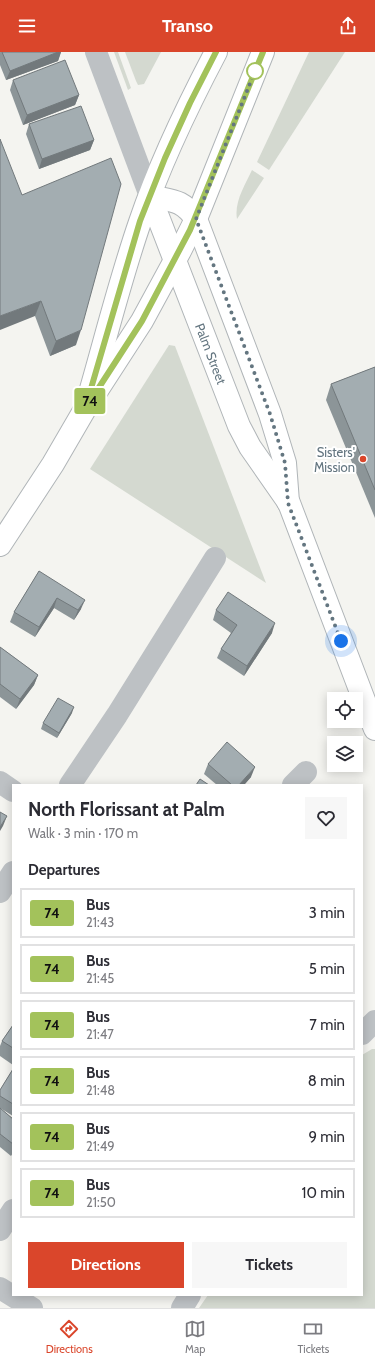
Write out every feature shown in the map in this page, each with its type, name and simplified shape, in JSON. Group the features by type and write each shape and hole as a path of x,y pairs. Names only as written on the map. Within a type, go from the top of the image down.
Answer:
{"main road":[{"path":"85,409 140,221 165,158 190,103 216,52"},
{"path":"0,545 53,464 85,409 142,321 175,260 196,219 263,52"},
{"name":"Palm Street","path":"150,196 178,202 189,210 196,219 270,414 285,463 288,503"},
{"name":"Palm Street","path":"150,196 239,426 250,447 288,503 375,729"}],"street":[{"name":"Palm Street","path":"96,52 150,196"},
{"path":"71,784 117,715 215,558"},
{"path":"0,782 12,790"},
{"path":"0,892 12,874"},
{"path":"363,1033 375,1021"},
{"path":"0,1230 12,1212"},
{"path":"0,1288 12,1296"},
{"path":"13,1296 32,1308"},
{"path":"182,1308 189,1296"}],"shaded area":[{"path":"114,52 118,52 131,88 128,90"},
{"path":"125,52 161,52 144,84 138,85"},
{"path":"309,52 345,52 269,170 257,162"},
{"path":"252,170 264,178 237,219 237,206 243,188"},
{"path":"169,345 175,346 266,583 90,469"},
{"path":"372,1049 375,1049 375,1308 199,1308 207,1296 363,1296 363,1054"}],"building":[{"path":"2,52 58,52 10,71"},
{"path":"65,60 79,95 27,115 13,80"},
{"path":"81,106 94,140 42,159 29,124"},
{"path":"0,139 22,195 111,158 121,184 81,330 56,341 41,301 0,316"},
{"name":"Sisters' Mission","path":"375,367 375,490 331,384"},
{"path":"39,571 85,600 78,610 57,598 39,627 14,612"},
{"path":"228,592 275,623 247,666 221,649 237,625 216,610"},
{"path":"0,647 38,675 20,699 0,684"},
{"path":"58,698 74,707 59,733 43,723"},
{"path":"227,742 255,767 240,784 231,784 208,764"},
{"path":"200,779 208,784 197,784"},
{"path":"0,812 7,816 0,827"},
{"path":"12,1026 12,1047 2,1041"},
{"path":"12,1071 12,1103 0,1096 0,1090"},
{"path":"0,1108 12,1118 12,1143 0,1134"}],"bus line":[{"name":"74","path":"216,52 190,103 165,158 140,221 85,409 142,321 196,219 263,52"}],"place":[{"name":"Sisters' Mission","path":"363,459"}],"route":[{"path":"255,71 196,219 278,437 285,463 288,503 341,641"}]}
